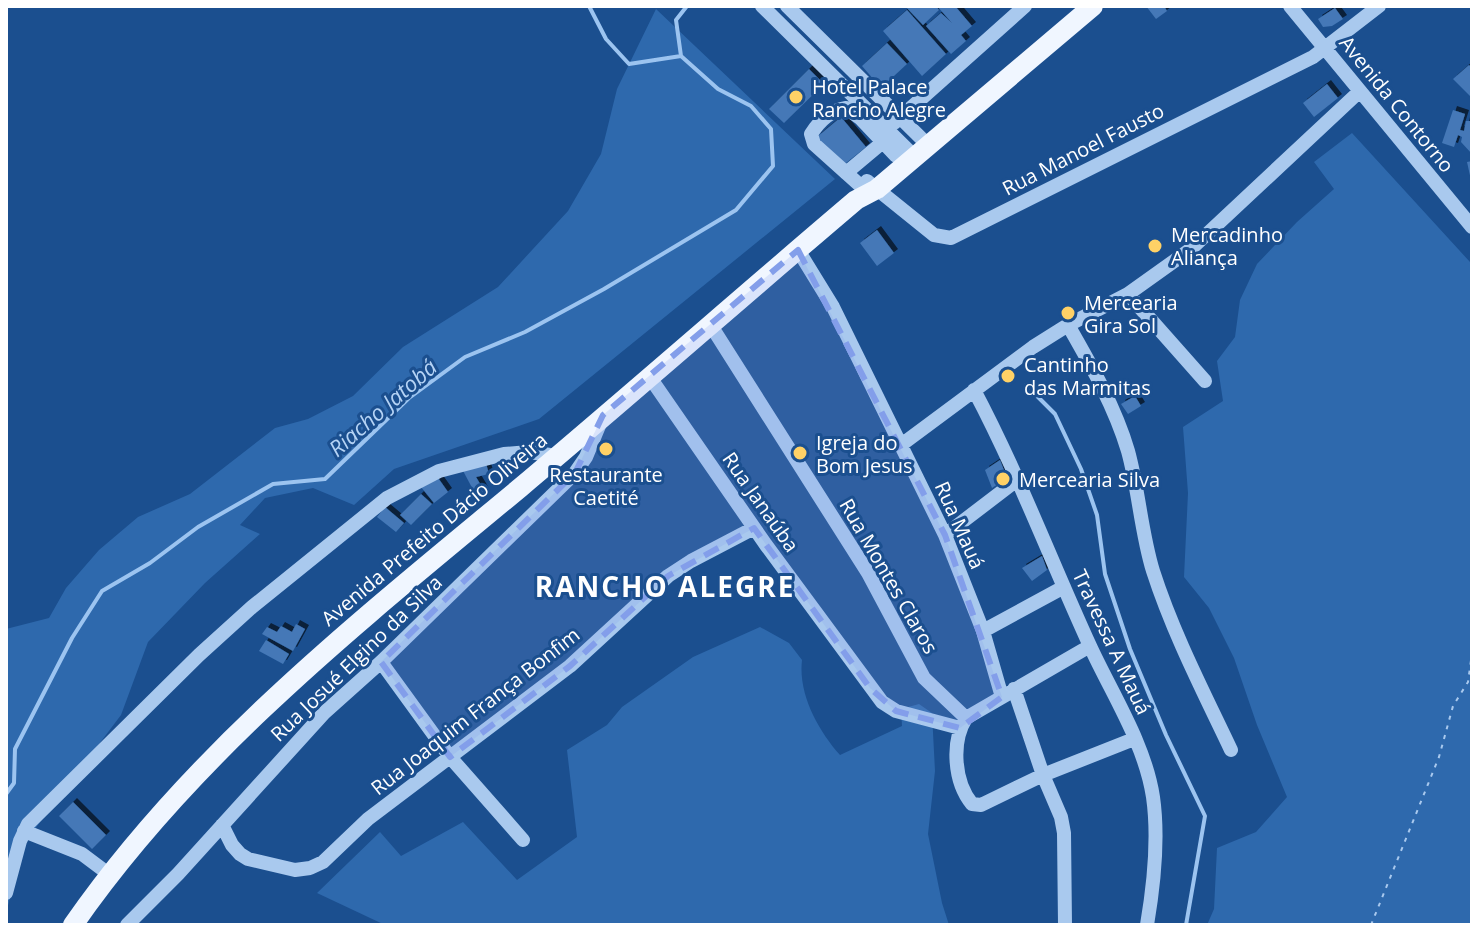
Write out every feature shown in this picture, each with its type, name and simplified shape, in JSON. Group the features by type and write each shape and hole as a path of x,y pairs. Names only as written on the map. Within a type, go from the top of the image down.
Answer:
{"main road":[{"name":"Avenida Prefeito Dácio Oliveira","path":"73,925 164,811 274,697 798,250 866,190 905,145 1074,6"},
{"name":"Avenida Prefeito Dácio Oliveira","path":"905,145 1093,6"}],"street":[{"path":"762,6 905,145"},
{"path":"899,118 1025,6"},
{"name":"Avenida Contorno","path":"1290,6 1472,227"},
{"name":"Rua Manoel Fausto","path":"905,145 846,108 835,110 811,134 814,144 866,190 934,235 951,238 1313,57 1379,6"},
{"path":"790,7 899,118 905,145"},
{"path":"793,36 804,23"},
{"path":"901,445 1068,325 1128,294 1191,249 1360,91"},
{"path":"899,118 905,145"},
{"path":"846,173 905,145"},
{"name":"Rua Mauá","path":"798,250 833,307 945,535 1061,817 1064,833 1065,925"},
{"path":"1128,294 1205,381"},
{"name":"Rua Montes Claros","path":"710,324 868,573 924,678 963,723"},
{"path":"1068,325 1114,413 1127,448 1152,566 1164,602 1179,642 1231,750"},
{"name":"Rua Janaúba","path":"649,376 754,528 882,702 896,711 963,723"},
{"name":"Travessa A Mauá","path":"974,390 1134,739 1148,776 1154,812 1154,867 1147,925"},
{"name":"Rua Josué Elgino da Silva","path":"127,925 324,713 381,662 575,473 591,448 603,415"},
{"path":"6,893 24,831 101,749 252,607 387,498 439,471 504,454 529,452 557,456"},
{"path":"945,535 1017,480"},
{"name":"Rua Joaquim França Bonfim","path":"222,825 232,845 248,859 295,870 323,862 368,819 570,666 668,576 754,528"},
{"path":"983,631 1064,587"},
{"path":"1090,646 963,723 956,754 965,795 977,806 987,803 1043,775 1134,739"},
{"path":"381,662 450,757 523,840"},
{"path":"24,831 82,854 110,875"}],"path":[{"path":"1371,925 1439,757 1453,706 1468,682 1472,653"}],"highlighted area":[{"path":"798,250 945,535 1002,697 960,728 896,711 870,688 754,528 668,576 570,666 450,757 381,662 575,473 603,415"}],"shaded area":[{"path":"656,9 835,179 539,419 394,469 354,505 313,488 265,498 240,525 260,534 205,583 148,642 121,715 25,842 6,913 6,629 49,618 66,588 99,550 138,517 190,494 275,428 308,419 353,396 403,347 498,287 568,211 601,154 617,89"},
{"path":"1352,133 1470,262 1472,925 1207,925 1214,909 1217,848 1256,832 1287,797 1234,658 1209,608 1184,577 1188,493 1183,427 1223,401 1217,361 1235,337 1240,300 1257,264 1334,189 1314,162"},
{"path":"760,627 789,643 802,660 803,686 811,711 840,755 902,726 901,709 919,704 932,713 935,771 928,834 949,925 385,925 317,893 380,832 401,856 463,822 517,880 577,837 567,750 607,725 622,707 693,657"}],"building":[{"path":"905,6 936,6 939,10 923,25"},
{"path":"937,6 955,6 972,26 961,35 966,41 951,54 926,26 941,13 952,23"},
{"path":"1146,6 1164,6 1167,11 1156,19"},
{"path":"1335,8 1343,19 1332,26 1323,27 1318,19"},
{"path":"907,10 946,54 922,76 883,31"},
{"path":"887,43 907,64 881,88 862,66"},
{"path":"1469,65 1472,68 1472,98 1453,79"},
{"path":"809,69 824,84 784,123 769,109"},
{"path":"1327,84 1338,98 1314,117 1303,103"},
{"path":"1453,110 1465,114 1460,130 1464,131 1466,121 1472,121 1472,154 1458,135 1454,147 1442,143"},
{"path":"841,117 866,147 841,167 817,137"},
{"path":"1472,161 1472,179 1471,180 1467,162"},
{"path":"877,230 894,253 877,266 860,243"},
{"path":"1135,396 1141,406 1128,414 1121,404"},
{"path":"485,460 489,474 476,477 485,492 478,499 461,467"},
{"path":"1000,460 1007,478 992,488 985,470"},
{"path":"436,475 448,492 434,503 421,487"},
{"path":"421,494 432,504 411,525 400,515"},
{"path":"385,507 404,523 396,532 377,517"},
{"path":"1042,556 1047,570 1032,581 1022,568"},
{"path":"296,624 305,629 293,651 262,634 267,627 277,632 281,626 292,632"},
{"path":"266,640 289,654 283,664 259,651"},
{"path":"73,802 106,835 92,849 59,816"}],"waterway":[{"path":"589,6 606,39 629,64 681,56"},
{"name":"Riacho Jatobá","path":"6,794 14,783 15,749 72,638 102,591 150,563 198,527 273,484 325,479 409,398 465,357 525,332 736,210 773,166 771,129 751,106 718,89 681,56 676,20 687,6"},
{"path":"1026,385 1055,414 1081,469 1097,515 1105,574 1130,649 1205,816 1186,925"}],"place":[{"name":"Hotel Palace Rancho Alegre","path":"796,97"},
{"name":"Mercadinho Aliança","path":"1155,246"},
{"name":"Mercearia Gira Sol","path":"1068,313"},
{"name":"Cantinho das Marmitas","path":"1008,376"},
{"name":"Restaurante Caetité","path":"606,449"},
{"name":"Igreja do Bom Jesus","path":"800,453"},
{"name":"Mercearia Silva","path":"1003,479"}],"district":[{"name":"RANCHO ALEGRE","path":"665,586"}]}
